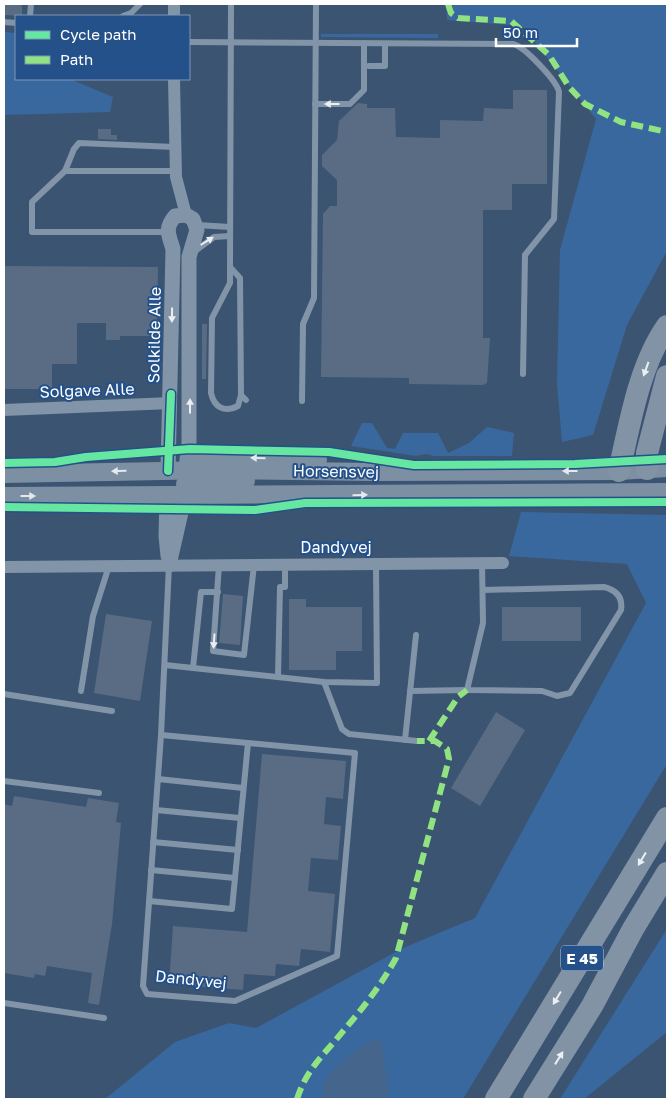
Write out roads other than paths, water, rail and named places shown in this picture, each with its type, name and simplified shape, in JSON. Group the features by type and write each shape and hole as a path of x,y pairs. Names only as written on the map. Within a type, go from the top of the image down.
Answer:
{"highway":[{"path":"629,481 643,378 652,353 667,326"},
{"path":"657,468 647,453 667,376"},
{"name":"E 45","path":"496,1099 667,818"},
{"name":"E 45","path":"534,1099 592,1006 632,929 667,873"},
{"path":"592,1006 667,902"}],"main road":[{"path":"187,476 348,462 375,472"},
{"name":"Horsensvej","path":"167,481 187,476 312,496 500,493 629,481 657,468"},
{"name":"Horsensvej","path":"7,475 167,481 187,476 375,472 629,481 667,492"},
{"path":"4,496 52,496 83,486 147,484 167,481"}],"street":[{"path":"174,80 175,174 185,219 196,238 190,257 187,476"},
{"path":"167,232 168,225 185,219"},
{"name":"Solkilde Alle","path":"167,232 173,249 171,403 167,481"},
{"name":"Solgave Alle","path":"4,410 171,403"},
{"name":"Dandyvej","path":"169,565 187,476"},
{"name":"Dandyvej","path":"167,481 166,536 169,565"},
{"name":"Dandyvej","path":"4,567 503,563"}],"lane":[{"path":"126,15 131,13 140,4"},
{"path":"230,267 240,278 244,398 238,406 227,409 218,408 213,403 211,392 212,318 230,283 230,267 230,236 230,227 231,4"},
{"path":"302,401 303,324 314,298 316,4"},
{"path":"190,42 518,45 558,87 554,219 525,255 523,374"},
{"path":"315,104 350,104 364,90 364,44"},
{"path":"368,66 385,66 385,44"},
{"path":"167,232 32,232 32,202 65,171 74,149 79,143 175,147"},
{"path":"65,171 175,174"},
{"path":"185,219 230,227"},
{"path":"190,257 206,241 214,237 230,236"},
{"path":"467,690 483,623 482,563"},
{"path":"278,677 280,586 285,587 285,564"},
{"path":"164,665 324,682 377,684 376,564"},
{"name":"Dandyvej","path":"169,565 162,735 143,986 148,994 234,1001 338,956 355,753 248,743"},
{"path":"219,565 213,651 244,654 254,565"},
{"path":"81,691 93,616 109,566"},
{"path":"410,691 542,690 557,696 570,693 621,610 622,603 613,590 604,587 483,590"},
{"path":"193,668 201,592 218,592"},
{"path":"405,740 416,635"},
{"path":"324,682 342,729 349,734 417,741"},
{"path":"4,694 112,711"},
{"path":"149,901 232,909 248,743 162,735"},
{"path":"158,779 243,788"},
{"path":"4,781 99,793"},
{"path":"156,810 240,818"},
{"path":"154,842 238,850"},
{"path":"151,870 235,878"},
{"path":"4,1003 104,1018"}],"waterway":[{"path":"320,1099 324,1096"}]}
